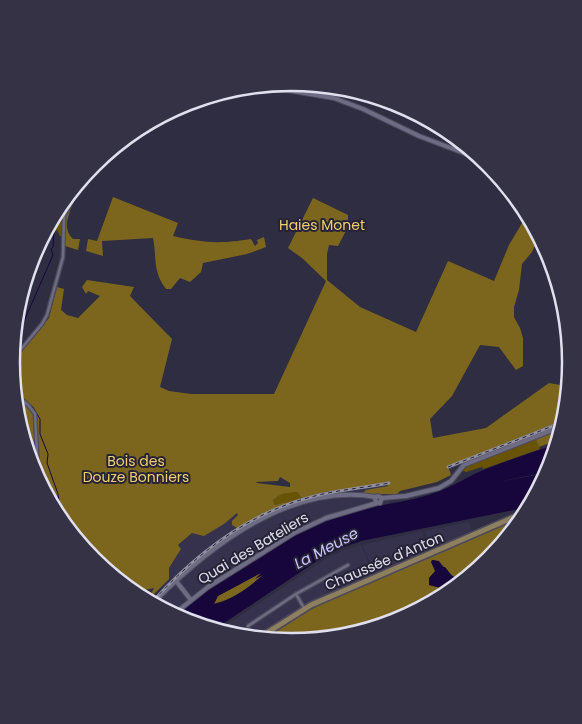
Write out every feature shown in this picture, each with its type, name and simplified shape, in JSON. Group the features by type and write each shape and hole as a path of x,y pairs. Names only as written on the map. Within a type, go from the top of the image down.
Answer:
{"main road":[{"name":"Chaussée d'Anton","path":"268,632 304,608 513,518"}],"street":[{"path":"293,91 334,98 381,116 419,136 463,153"},
{"path":"21,350 47,315 63,257 64,216 66,210"},
{"path":"22,400 30,406 35,414 37,457"},
{"path":"159,599 198,561 226,541 270,515 304,502 333,495 382,498 406,496 439,488 451,481 464,465 554,430"},
{"path":"376,497 377,503 382,498"},
{"name":"Quai des Bateliers","path":"180,609 226,575 294,533 326,518 377,503"},
{"path":"248,626 296,594 348,565"},
{"path":"176,581 191,600"},
{"path":"296,594 304,608"}],"shaded area":[{"path":"66,211 62,236 60,236 57,230 55,231 56,226"},
{"path":"555,424 554,428 449,470 447,466"},
{"path":"554,428 535,436 540,449 483,469 482,467 466,472 460,469 460,465"},
{"path":"387,483 388,486 362,493 388,495 389,504 349,513 294,535 245,564 198,597 183,610 155,597 163,588 155,581 169,568 181,550 178,546 197,529 230,508 269,511 302,498 325,492"},
{"path":"297,492 302,498 285,505 285,502 275,505 273,500 282,494"},
{"path":"468,522 473,532 433,550 425,531"},
{"path":"421,531 430,550 375,574 362,545"},
{"path":"361,545 374,575 306,603 264,631 226,625 327,558"}],"green space":[{"path":"113,197 178,223 173,236 212,242 251,239 255,246 258,243 257,240 264,237 266,247 247,254 203,263 201,272 190,282 180,278 171,289 166,289 157,270 153,238 102,241 103,256 86,251 88,239 97,241"},
{"name":"Bois des Douze Bonniers","path":"313,198 348,215 348,227 338,246 329,245 327,280 360,307 416,332 448,261 494,281 509,245 523,222 535,245 532,252 522,264 519,290 514,307 514,317 523,338 523,366 516,370 499,347 480,345 452,396 430,419 433,438 486,428 549,383 561,385 555,424 448,466 451,475 437,482 400,491 397,494 362,494 366,490 388,486 387,483 325,492 302,498 297,492 282,494 273,500 275,505 285,502 285,505 269,511 237,528 232,525 232,521 238,515 237,513 224,524 204,536 192,533 178,545 181,549 169,568 169,579 153,595 151,594 154,588 145,590 99,554 76,527 56,498 34,449 29,432 22,397 21,351 49,318 57,287 64,289 61,310 67,315 78,318 100,296 88,291 86,294 82,287 87,280 134,287 130,296 172,339 160,387 169,391 191,394 274,394 326,281 302,258 288,248","holes":["280,477 290,483 290,487 257,483 256,482 278,481"]},
{"path":"73,202 67,229 73,239 80,239 78,250 65,246 65,216"},
{"path":"554,430 550,443 539,447 535,437"},
{"path":"510,521 483,554 455,578 442,565 432,560 436,571 429,578 429,585 441,588 411,605 378,619 344,628 309,632 273,632 305,611"},
{"path":"260,573 256,578 263,575 246,589 213,604 218,596"}],"water":[{"name":"La Meuse","path":"549,447 537,474 497,482 537,475 519,509 361,541 341,548 317,561 222,624 184,610 236,570 280,542 303,531 349,513 434,493 486,469","holes":["261,573 255,579 263,575 246,589 214,604 218,596"]},
{"path":"432,560 439,561 455,578 441,588 429,585 429,578 435,571"}],"waterway":[{"path":"22,325 53,255 51,249 53,247 54,232"},
{"path":"26,402 33,407 40,419 40,434 48,454 47,463 63,508"}],"railway":[{"path":"448,467 555,425"},
{"path":"156,598 206,551 245,524 266,513 288,504 320,495 389,483"}],"park label":[{"name":"Haies Monet","path":"322,225"}]}
